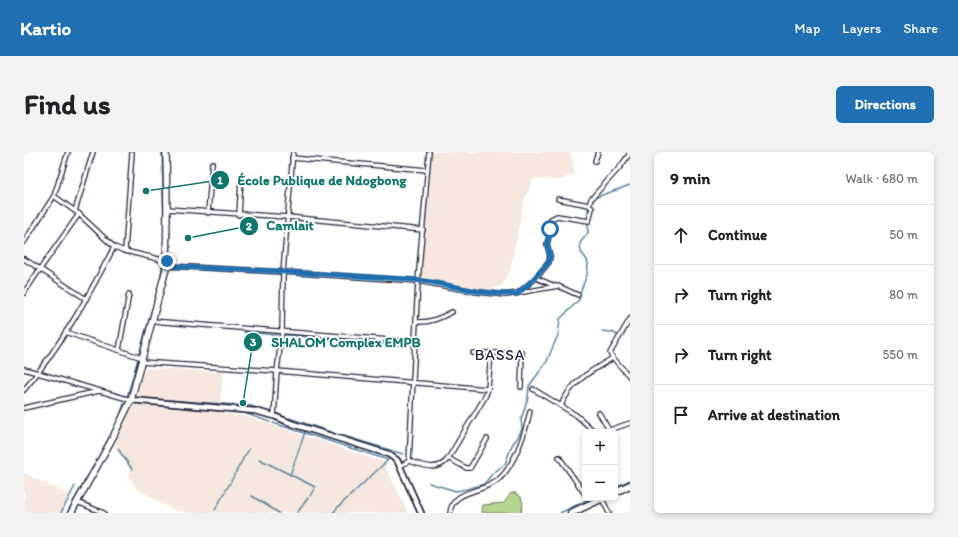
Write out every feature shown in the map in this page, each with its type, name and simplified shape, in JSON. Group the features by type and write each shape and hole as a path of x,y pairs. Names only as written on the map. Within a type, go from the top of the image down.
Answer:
{"main road":[{"path":"72,513 111,441 131,400 167,264 166,152"},
{"path":"618,491 630,485"},
{"path":"571,513 590,501"}],"street":[{"path":"24,242 54,196 68,152"},
{"path":"74,210 93,152"},
{"path":"274,416 277,371 282,332 283,272 293,152"},
{"path":"409,461 418,281 429,152"},
{"path":"595,161 598,152"},
{"path":"125,251 132,153"},
{"path":"517,294 536,278 550,259 547,244 550,229 549,223 551,219 558,216 589,221 592,208 589,205 592,197 624,163 630,153"},
{"path":"292,158 428,170"},
{"path":"208,213 212,163"},
{"path":"239,215 241,179"},
{"path":"54,196 80,214 114,247 167,264 418,281 477,292 506,294 517,294 554,286 563,288"},
{"path":"558,199 589,205"},
{"path":"167,209 208,213 288,217 423,230"},
{"path":"24,293 80,214"},
{"path":"24,390 38,373 66,332 86,300 114,247"},
{"path":"24,259 86,300"},
{"path":"536,278 578,295"},
{"path":"119,350 129,294"},
{"path":"416,322 436,320 452,312"},
{"path":"630,319 620,335 617,344 610,351 610,356 630,377"},
{"path":"152,321 415,342"},
{"path":"66,332 119,350 141,360 488,389"},
{"path":"474,353 522,353 521,387"},
{"path":"400,466 409,461 435,467 443,464 448,458 482,403 488,389 491,353"},
{"path":"561,406 565,397 584,375 613,358"},
{"path":"24,369 131,400 249,411 274,416 293,424 388,454 397,460 421,513"},
{"path":"533,389 581,419 592,429"},
{"path":"24,408 99,390"},
{"path":"450,513 450,508 461,495 491,485 504,474 516,454 527,426 530,411"},
{"path":"599,412 608,429"},
{"path":"612,429 630,423"},
{"path":"448,458 466,468 470,468 487,439"},
{"path":"559,457 582,490"},
{"path":"604,501 609,513"},
{"path":"77,502 104,513"}],"shaded area":[{"path":"432,152 570,152 573,160 574,174 560,180 533,179 524,201 510,270 502,285 490,290 421,281"},
{"path":"147,368 223,372 219,413 248,417 383,462 408,513 187,513 170,508 137,489 128,476 131,470 116,449 117,433 137,400 143,372"},
{"path":"24,473 69,495 61,513 24,513"}],"green space":[{"path":"511,493 515,493 521,497 523,504 521,513 482,513 483,505 504,503"}],"waterway":[{"path":"162,152 164,230"},
{"path":"592,201 597,197 630,185"},
{"path":"429,483 456,491 467,489 484,484 492,474 505,464 512,445 522,429 521,420 528,397 529,386 546,363 558,335 560,319 579,300 587,275 588,264 581,252 580,243 588,233 589,206"},
{"path":"170,232 170,240"},
{"path":"170,264 171,245"},
{"path":"160,280 163,262"},
{"path":"162,296 169,269"},
{"path":"154,303 158,287"},
{"path":"155,319 161,299"},
{"path":"139,354 152,309"},
{"path":"602,331 612,332 619,336"},
{"path":"244,332 277,335"},
{"path":"285,335 347,340"},
{"path":"353,341 401,345"},
{"path":"127,397 138,359"},
{"path":"139,398 251,406 270,412"},
{"path":"93,467 117,423 124,404"},
{"path":"119,432 127,414"},
{"path":"247,414 270,422"},
{"path":"291,421 289,418 334,433"},
{"path":"273,423 388,460 333,513"},
{"path":"290,475 305,432"},
{"path":"341,435 403,454"},
{"path":"104,460 111,446"},
{"path":"118,449 132,469"},
{"path":"245,456 249,449"},
{"path":"231,481 244,457"},
{"path":"259,459 315,487 310,496"},
{"path":"81,502 102,462"},
{"path":"67,513 88,475"},
{"path":"618,486 630,480"},
{"path":"215,510 230,483"},
{"path":"61,513 75,486"},
{"path":"252,496 279,513"},
{"path":"297,513 308,498"},
{"path":"560,513 585,501"},
{"path":"74,513 79,505"}],"place":[{"name":"École Publique de Ndogbong","path":"146,191"},
{"name":"Camlait","path":"188,238"},
{"name":"SHALOM Complex EMPB","path":"243,403"}],"district":[{"name":"BASSA","path":"500,355"}],"route":[{"path":"167,261 167,266 418,281 477,292 517,294 536,278 549,262 550,256 547,244 550,229"}]}
